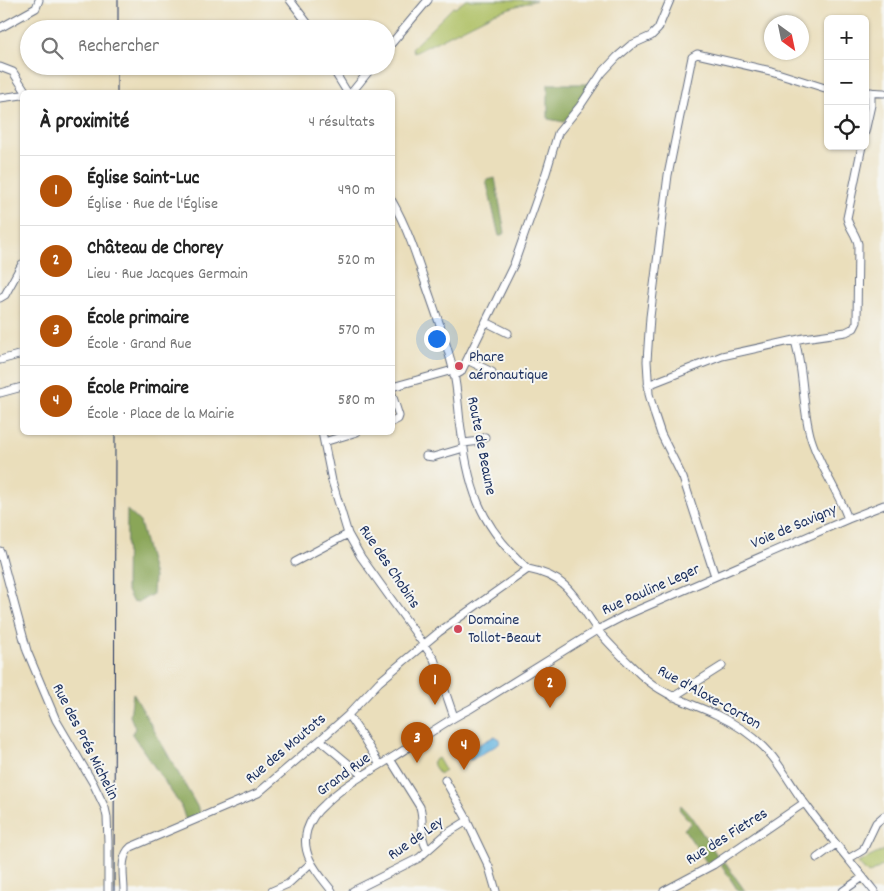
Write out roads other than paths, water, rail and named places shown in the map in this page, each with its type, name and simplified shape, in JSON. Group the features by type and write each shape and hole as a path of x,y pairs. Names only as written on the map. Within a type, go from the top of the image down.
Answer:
{"street":[{"path":"0,28 36,8 39,0"},
{"path":"290,0 305,20"},
{"path":"395,39 428,0"},
{"path":"395,386 462,372 514,264 558,133 580,106 602,73 617,57 631,45 655,32 662,23 670,0"},
{"path":"715,576 683,478 655,416 648,385 647,361 650,317 668,175 692,57 697,54 771,71 824,88"},
{"path":"0,67 13,72 25,90"},
{"path":"337,75 346,90"},
{"path":"354,90 366,75"},
{"path":"869,92 884,92"},
{"path":"0,98 20,94"},
{"path":"648,385 722,356 804,338 850,331 854,328 857,322 858,244 856,236 848,224 848,218 861,150"},
{"name":"Route de Beaune","path":"395,207 412,244 433,303 454,373 463,446 471,484 481,512 500,541 528,569"},
{"path":"0,298 5,295 20,268"},
{"path":"486,322 508,333"},
{"path":"795,341 800,356 802,390 811,437 848,519"},
{"path":"0,360 20,355"},
{"path":"467,360 492,372"},
{"path":"0,393 20,388"},
{"path":"395,403 399,416 395,420"},
{"name":"Rue des Chobins","path":"323,435 332,481 348,534 361,557 425,644 439,670 454,716"},
{"path":"324,442 346,435"},
{"path":"426,456 433,457 481,441 485,437"},
{"name":"Voie de Savigny","path":"715,576 884,505"},
{"path":"295,562 348,534"},
{"name":"Rue des Prés Michelin","path":"0,551 22,637 30,659 56,720 93,783 105,808 108,841 108,891"},
{"name":"Rue d'Aloxe-Corton","path":"528,569 542,571 567,586 577,598 597,630 640,674 658,689 716,715 748,733 774,758 804,803 874,891"},
{"name":"Rue des Moutots","path":"124,891 124,857 126,851 131,846 258,793 348,715 379,682 425,644 528,569"},
{"name":"Rue Pauline Leger","path":"454,716 470,709 597,630 715,576"},
{"path":"673,697 722,666"},
{"path":"348,715 380,765"},
{"name":"Grand Rue","path":"332,891 311,863 306,845 308,830 314,817 324,805 362,776 454,716"},
{"path":"320,740 362,776"},
{"path":"390,759 420,807 422,813 423,844 428,850"},
{"path":"445,780 467,819 488,867 496,891"},
{"name":"Rue des Fietres","path":"664,891 713,865 804,803"},
{"path":"848,859 862,850 876,823 884,816"},
{"name":"Rue de Ley","path":"353,891 406,865 428,850 446,834 467,821"},
{"path":"816,858 836,844"},
{"path":"272,891 288,884 311,863"},
{"path":"843,891 863,877"}],"water":[{"path":"495,736 500,739 499,744 471,760 465,758 465,752"}],"railway":[{"path":"118,0 118,20"},
{"path":"117,75 117,90"},
{"path":"114,891 115,435"}],"place":[{"name":"Phare aéronautique","path":"459,366"},
{"name":"Domaine Tollot-Beaut","path":"458,629"},
{"name":"Église Saint-Luc","path":"435,705"},
{"name":"Château de Chorey","path":"550,708"},
{"name":"École primaire","path":"417,763"},
{"name":"École Primaire","path":"464,770"}]}
